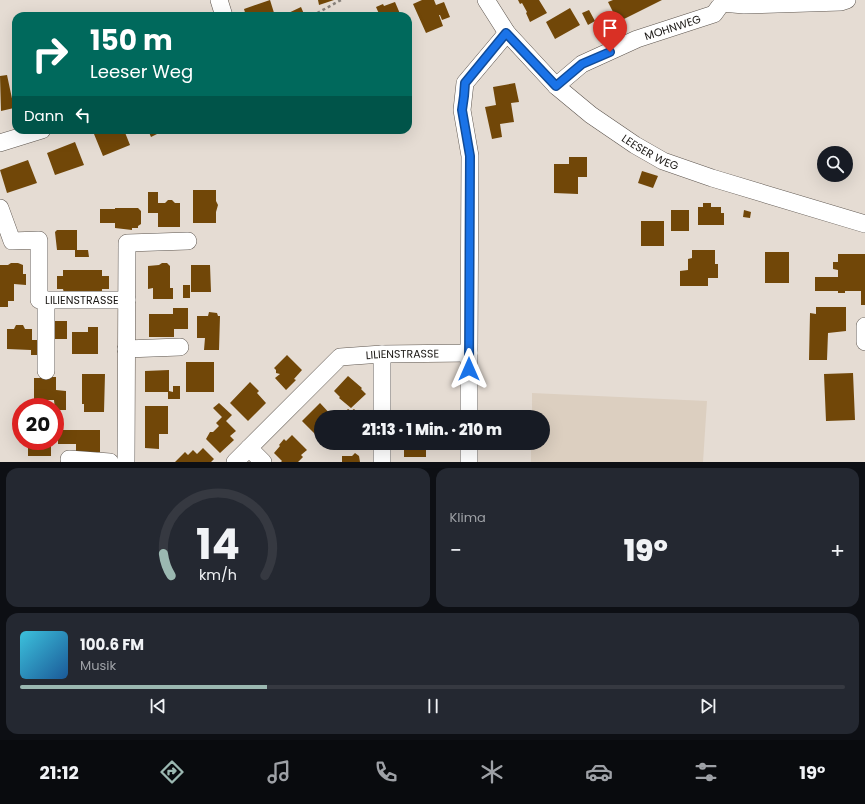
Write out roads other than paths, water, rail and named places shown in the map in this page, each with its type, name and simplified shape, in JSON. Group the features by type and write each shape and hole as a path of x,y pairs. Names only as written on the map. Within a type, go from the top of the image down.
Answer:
{"street":[{"path":"219,0 223,12"},
{"name":"LEESER WEG","path":"486,0 506,33 556,86 591,116 634,145 663,161 712,178 865,224"},
{"path":"722,2 744,5 841,2 847,0"},
{"name":"MOHNWEG","path":"556,86 582,64 637,39 714,14 722,2"},
{"path":"469,410 470,156 462,110 465,83 506,33"},
{"path":"0,143 29,134"},
{"name":"LILIENSTRASSE","path":"0,208 12,241 39,240 40,300 126,300"},
{"name":"LILIENSTRASSE","path":"126,462 127,243 188,242"},
{"path":"46,300 46,371"},
{"path":"865,326 865,342"},
{"path":"126,349 180,346"},
{"path":"382,354 382,410"},
{"name":"LILIENSTRASSE","path":"235,462 340,357 382,354 469,354"},
{"path":"250,448 263,462"},
{"path":"382,450 382,462"},
{"path":"469,450 469,462"},
{"path":"69,459 110,462"}]}
